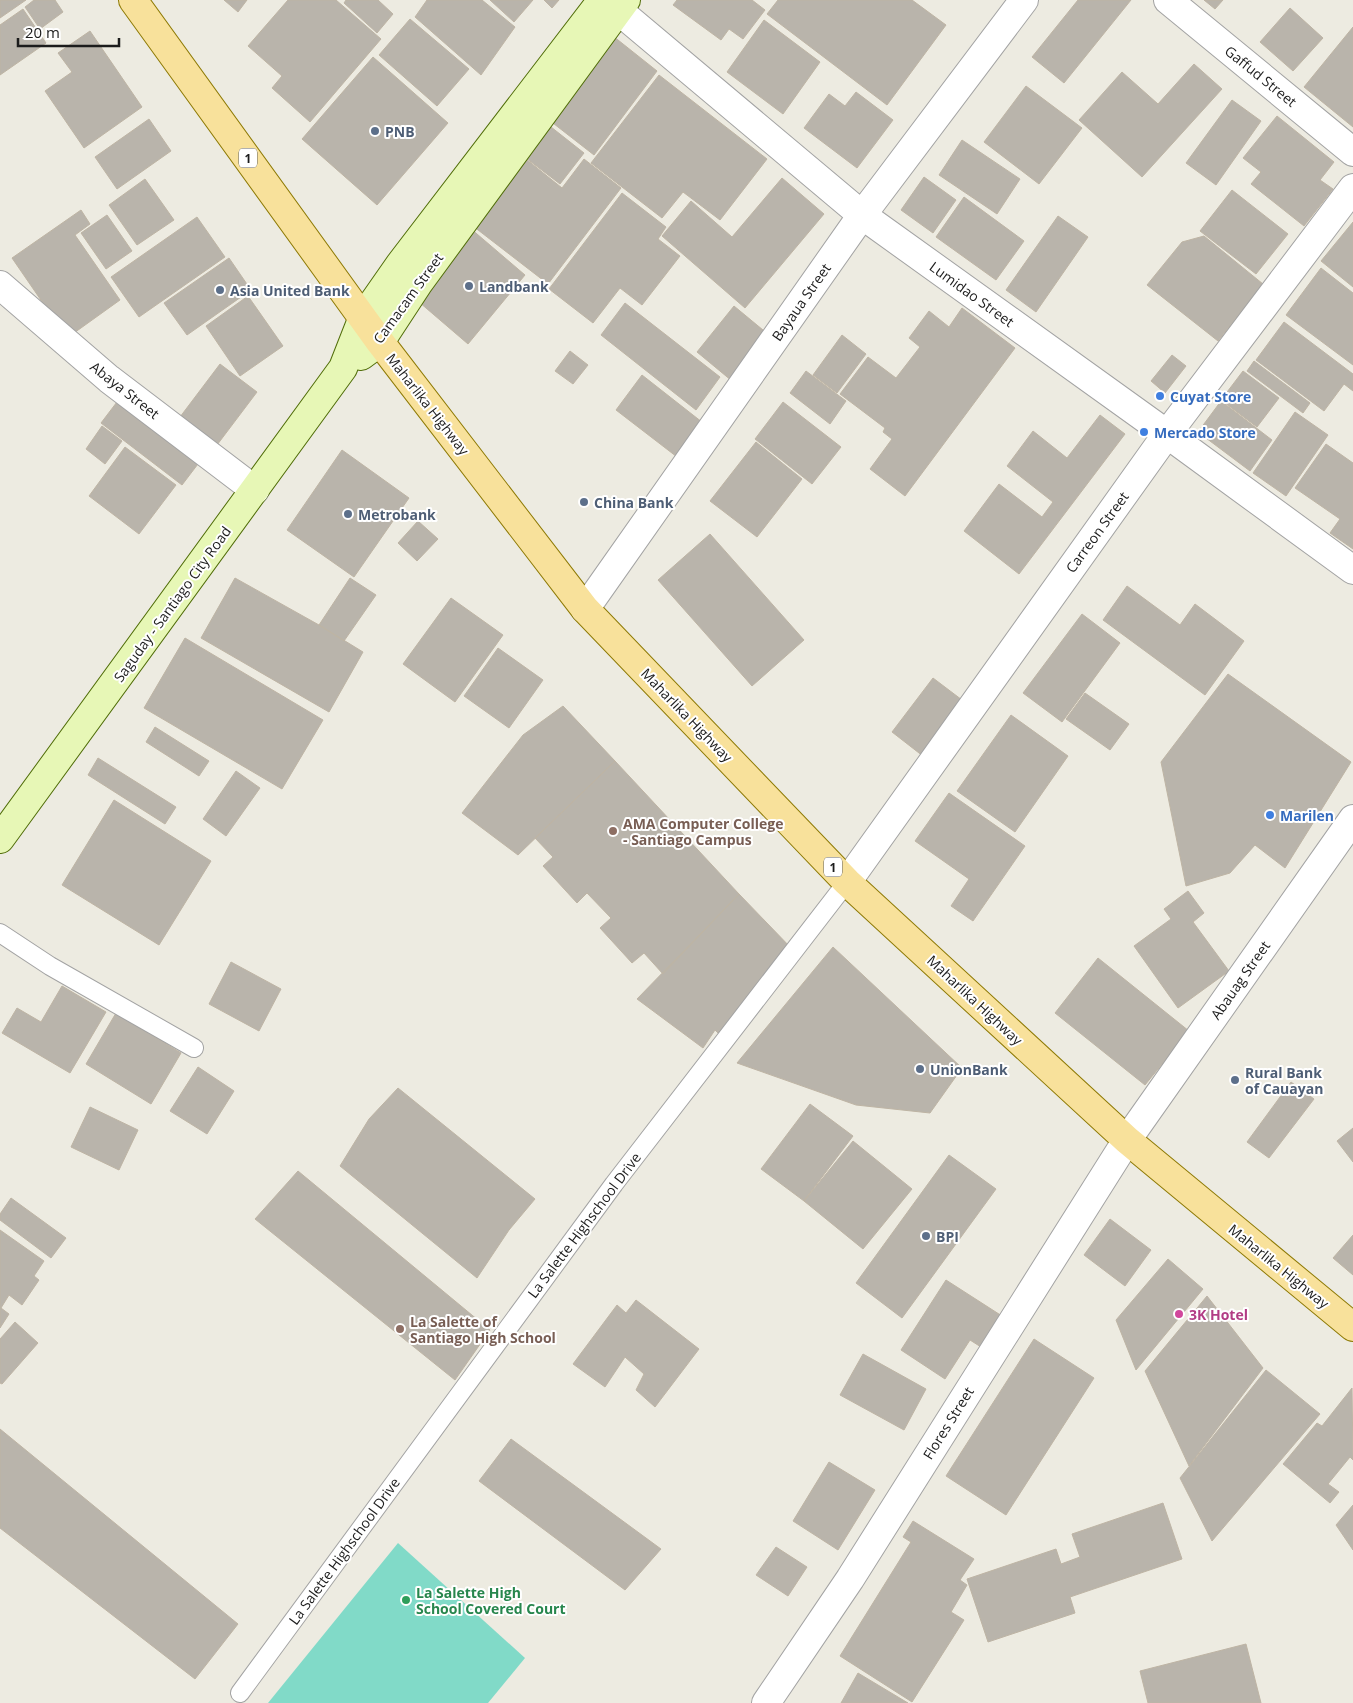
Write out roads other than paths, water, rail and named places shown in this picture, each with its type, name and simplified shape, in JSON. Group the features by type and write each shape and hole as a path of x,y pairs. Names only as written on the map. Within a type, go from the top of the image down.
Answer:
{"main road":[{"name":"Maharlika Highway","path":"133,0 380,342 585,609 847,882 1127,1140 1353,1327"},
{"name":"Camacam Street","path":"343,368 362,316 400,264 613,3"},
{"name":"Camacam Street","path":"343,368 380,342 418,284 613,3"},
{"name":"Saguday - Santiago City Road","path":"0,839 343,368"}],"street":[{"name":"Bayaua Street","path":"585,609 862,215 1024,0"},
{"name":"Gaffud Street","path":"1168,0 1353,152"},
{"name":"Lumidao Street","path":"613,3 862,215 1353,570"},
{"name":"Carreon Street","path":"847,882 1167,434 1353,188"},
{"name":"Abaya Street","path":"0,285 109,379 255,490"},
{"name":"Abauag Street","path":"1127,1140 1353,819"},
{"name":"Flores Street","path":"766,1703 855,1571 1127,1140"}],"lane":[{"name":"La Salette Highschool Drive","path":"240,1694 614,1184 847,882"},
{"path":"0,933 50,966 194,1048"}],"place":[{"name":"PNB","path":"375,131"},
{"name":"Landbank","path":"469,286"},
{"name":"Asia United Bank","path":"220,290"},
{"name":"Cuyat Store","path":"1160,396"},
{"name":"Mercado Store","path":"1144,432"},
{"name":"China Bank","path":"584,502"},
{"name":"Metrobank","path":"348,514"},
{"name":"Marilen","path":"1270,815"},
{"name":"AMA Computer College - Santiago Campus","path":"613,831"},
{"name":"UnionBank","path":"920,1069"},
{"name":"Rural Bank of Cauayan","path":"1235,1080"},
{"name":"BPI","path":"926,1236"},
{"name":"3K Hotel","path":"1179,1314"},
{"name":"La Salette of Santiago High School","path":"400,1329"},
{"name":"La Salette High School Covered Court","path":"406,1600"}]}
